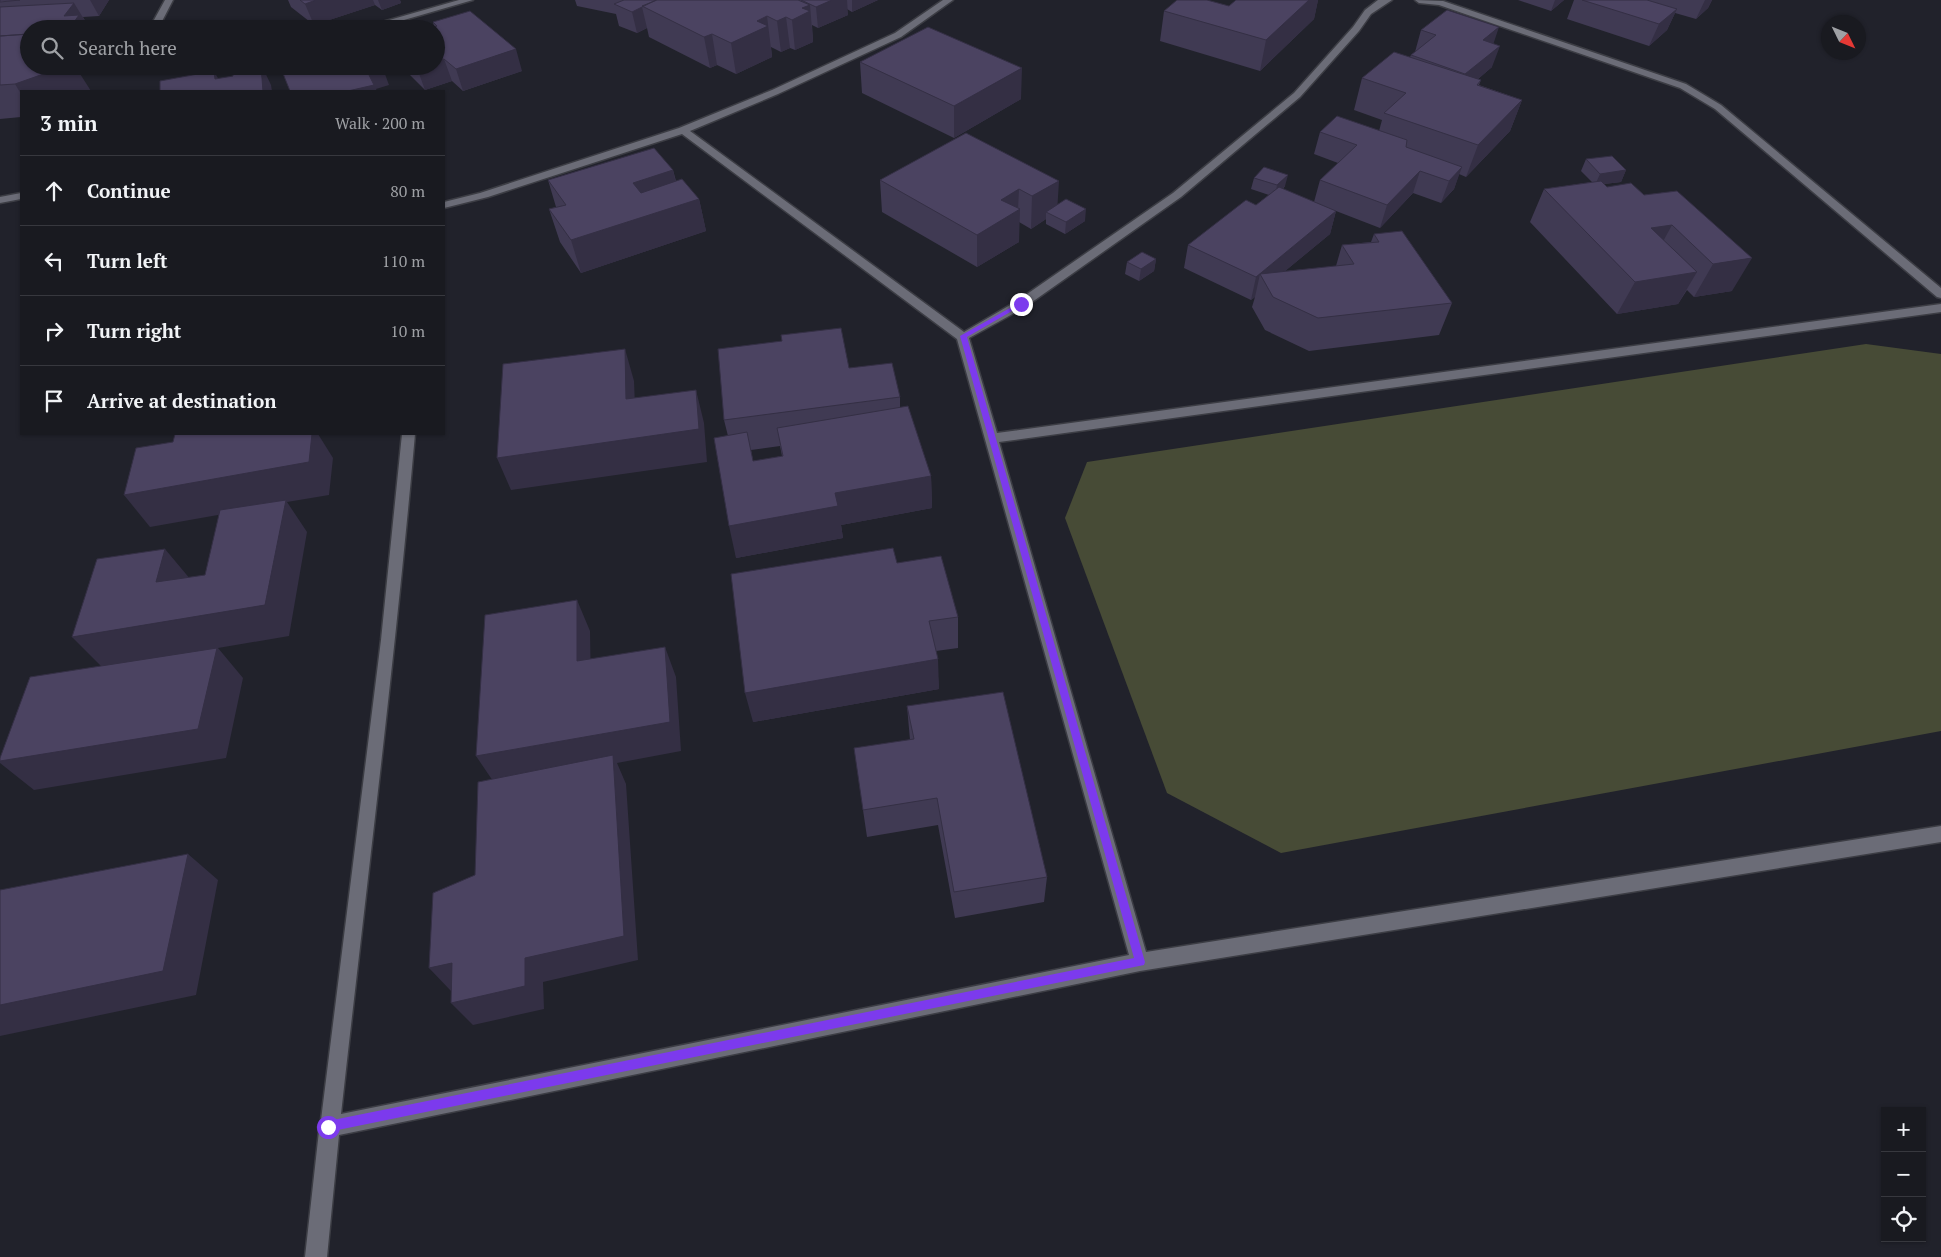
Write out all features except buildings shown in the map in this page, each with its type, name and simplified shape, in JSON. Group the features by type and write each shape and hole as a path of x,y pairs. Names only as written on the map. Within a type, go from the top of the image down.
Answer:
{"street":[{"path":"158,20 169,0"},
{"path":"395,20 469,0"},
{"path":"445,205 484,195 683,130 775,92 898,35 949,0"},
{"path":"963,336 1021,304 1176,195 1297,95 1368,12 1381,2 1388,0"},
{"path":"1419,0 1440,3 1683,86 1718,107 1941,294"},
{"path":"683,130 963,336 1140,962"},
{"path":"0,200 20,196"},
{"path":"992,438 1941,308"},
{"path":"316,1257 328,1127 400,538 408,435"},
{"path":"328,1127 1140,962 1941,834"}],"green space":[{"path":"1866,344 1941,354 1941,731 1281,853 1167,793 1065,518 1087,462"}],"route":[{"path":"328,1127 1140,962 963,336 1021,304"}]}
